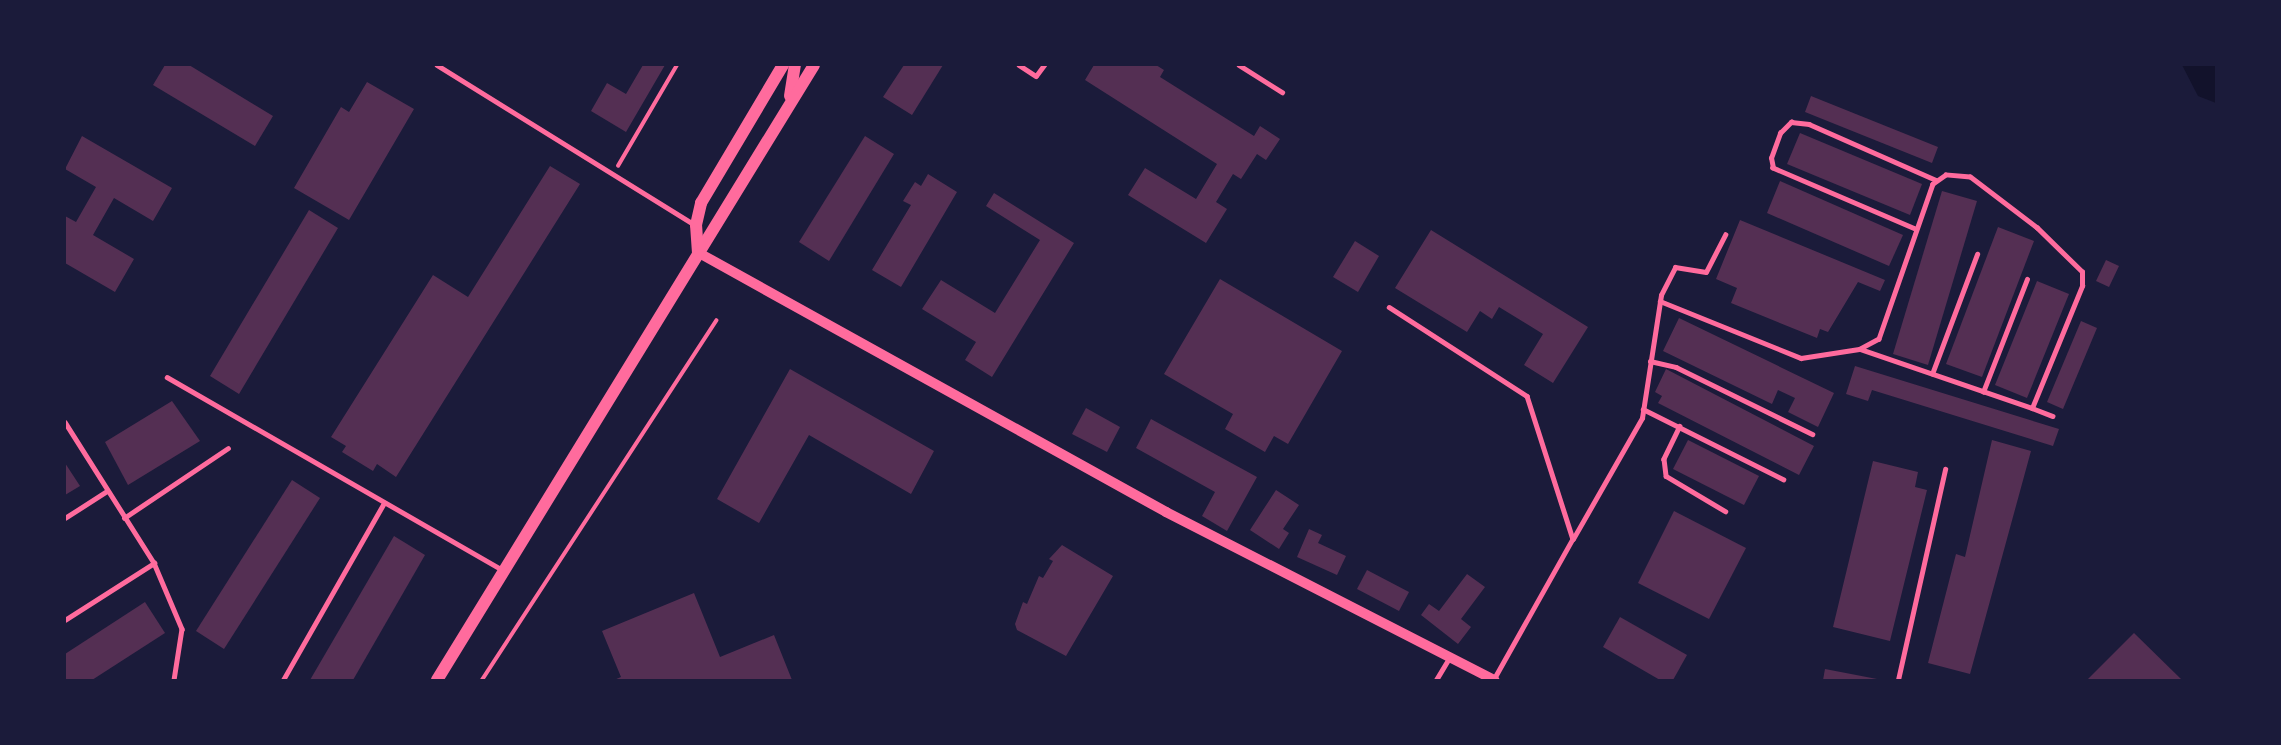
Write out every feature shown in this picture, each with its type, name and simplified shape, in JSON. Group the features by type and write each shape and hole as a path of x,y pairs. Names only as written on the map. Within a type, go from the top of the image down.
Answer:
{"main road":[{"path":"699,253 696,225 701,203 783,65"},
{"path":"789,103 795,65"},
{"path":"437,680 506,572 814,65"},
{"path":"696,225 710,234"}],"street":[{"path":"699,253 1166,512 1494,680"}],"lane":[{"path":"437,65 696,225"},
{"path":"1019,65 1036,76 1044,65"},
{"path":"1239,65 1282,92"},
{"path":"1916,229 1773,168 1772,153 1780,133 1791,122 1809,124 1936,180 1956,173 1970,177 2037,228 2082,272 2082,286 2032,408"},
{"path":"1660,301 1801,358 1860,349 1879,339 1916,229 1936,180"},
{"path":"1494,680 1643,410 1660,301 1675,267 1706,272 1725,235"},
{"path":"1932,374 1977,254"},
{"path":"1983,392 2027,279"},
{"path":"1389,307 1527,396 1573,539"},
{"path":"1860,349 2053,416"},
{"path":"1650,361 1676,367 1812,434"},
{"path":"167,377 383,505 506,572"},
{"path":"1643,410 1783,479"},
{"path":"65,422 154,563 182,629 174,680"},
{"path":"1680,426 1664,459 1666,476 1726,511"},
{"path":"124,518 228,448"},
{"path":"1898,680 1945,470"},
{"path":"65,518 107,491"},
{"path":"284,680 383,505"},
{"path":"65,620 154,563"},
{"path":"1436,680 1450,656"}],"path":[{"path":"614,174 677,65"},
{"path":"482,680 716,321"}],"shaded area":[{"path":"2182,65 2216,65 2216,103 2198,96"}],"building":[{"path":"165,65 189,65 273,116 255,146 153,85"},
{"path":"643,65 665,65 626,132 591,111 607,83 626,94"},
{"path":"904,65 943,65 912,115 883,97"},
{"path":"1094,65 1156,65 1164,70 1160,77 1254,136 1260,126 1280,139 1266,160 1257,154 1241,179 1233,174 1216,202 1227,209 1206,243 1128,195 1145,168 1196,199 1217,164 1085,80"},
{"path":"367,82 414,109 349,220 294,188 341,107 349,112"},
{"path":"1811,96 1938,147 1932,163 1805,112"},
{"path":"1800,133 1922,184 1910,215 1787,164"},
{"path":"82,136 172,188 153,221 114,198 93,235 134,259 115,292 65,263 65,216 76,222 96,187 65,169"},
{"path":"865,136 894,154 829,261 799,242"},
{"path":"550,166 580,184 396,477 377,464 373,471 342,452 346,446 331,437 433,275 468,297"},
{"path":"928,174 957,192 901,287 872,270 911,205 903,201 915,182 921,186"},
{"path":"1780,181 1903,235 1889,266 1767,213"},
{"path":"1942,191 1977,201 1928,365 1893,354"},
{"path":"994,193 1074,243 992,377 965,360 976,342 922,309 941,280 995,313 1040,240 986,206"},
{"path":"309,210 338,228 239,394 210,376"},
{"path":"1740,220 1885,280 1880,291 1858,282 1828,332 1820,329 1817,338 1731,303 1737,288 1716,279"},
{"path":"1998,227 2034,241 1982,377 1946,364"},
{"path":"1431,230 1588,327 1553,383 1524,365 1543,334 1499,307 1492,319 1480,311 1467,332 1395,288"},
{"path":"1355,241 1379,256 1358,292 1333,277"},
{"path":"2106,260 2119,266 2109,287 2096,281"},
{"path":"1220,279 1342,351 1288,444 1274,436 1265,452 1225,429 1233,414 1164,374"},
{"path":"2037,281 2069,294 2027,398 1995,385"},
{"path":"1679,318 1834,393 1818,427 1788,412 1795,398 1778,390 1772,404 1663,351"},
{"path":"2081,321 2097,328 2063,409 2047,402"},
{"path":"1855,366 2059,429 2053,446 1872,390 1868,401 1846,394"},
{"path":"790,369 934,451 911,494 809,435 759,523 717,499"},
{"path":"1666,369 1814,446 1799,475 1658,403 1662,396 1655,392"},
{"path":"172,401 200,441 128,485 105,442"},
{"path":"1086,408 1120,427 1107,452 1072,434"},
{"path":"1151,419 1257,477 1227,531 1202,516 1215,492 1136,448"},
{"path":"1688,440 1759,476 1744,505 1673,469"},
{"path":"1992,440 2031,451 1970,674 1928,663 1956,554 1965,557"},
{"path":"1873,461 1918,472 1915,487 1927,490 1890,641 1833,627"},
{"path":"65,463 80,486 65,495"},
{"path":"292,480 320,498 224,649 196,631"},
{"path":"1276,490 1299,505 1283,529 1289,533 1279,549 1250,530"},
{"path":"1674,511 1746,548 1709,619 1638,583"},
{"path":"1309,529 1322,535 1318,543 1346,556 1337,575 1297,557"},
{"path":"394,536 425,555 353,680 310,680"},
{"path":"1062,545 1113,576 1066,656 1017,630 1015,624 1023,602 1027,604 1039,576 1043,578 1053,561 1049,559"},
{"path":"1367,570 1409,592 1399,611 1357,589"},
{"path":"1467,574 1485,587 1461,619 1471,627 1458,644 1421,615 1429,604 1439,611"},
{"path":"694,593 720,657 774,635 792,680 614,680 621,677 602,631"},
{"path":"145,602 165,633 92,680 65,680 65,654"},
{"path":"1620,617 1687,655 1673,680 1660,680 1603,647"},
{"path":"2134,633 2182,680 2087,680"},
{"path":"1825,669 1877,679 1877,680 1823,680"}]}
